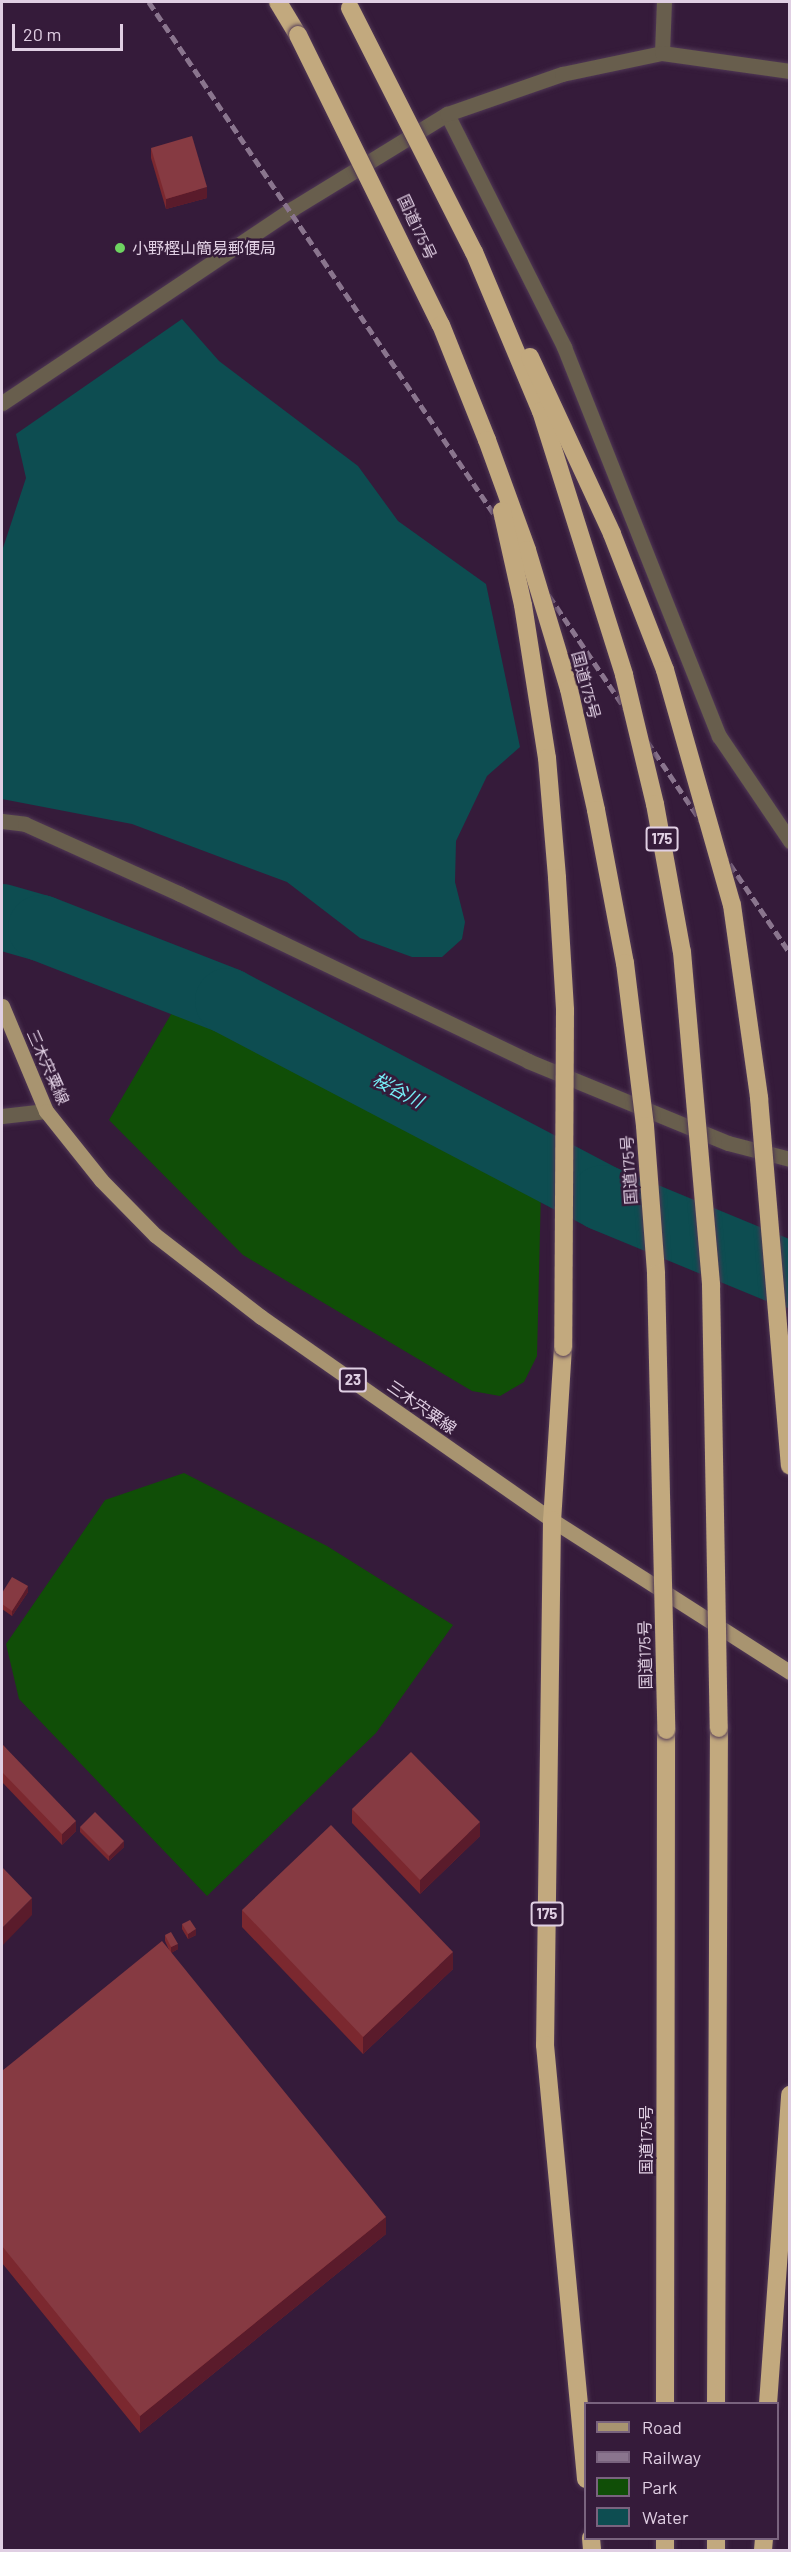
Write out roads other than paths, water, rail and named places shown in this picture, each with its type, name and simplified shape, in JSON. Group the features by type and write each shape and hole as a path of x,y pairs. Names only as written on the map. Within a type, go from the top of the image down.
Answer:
{"highway":[{"name":"国道175号","path":"278,2 298,35 441,325 487,440 526,550 569,689 626,963 645,1126 656,1274 666,1730 665,2402"},
{"name":"175","path":"348,5 545,386 620,555 665,670 732,905 759,1098 789,1466"},
{"name":"175","path":"474,252 541,411 587,549 624,675 655,804 682,952 711,1285 719,1728 716,2402"},
{"name":"175","path":"487,440 523,605 548,769 565,1010 563,1347 552,1520 544,2045 584,2468"},
{"path":"768,2402 789,2095"}],"main road":[{"name":"三木宍粟線","path":"2,1006 46,1111 101,1180 155,1235 271,1323 552,1520 789,1672"}],"street":[{"path":"663,53 664,2"},
{"path":"2,403 292,209 447,114 562,74 663,53 789,71"},
{"path":"447,114 564,347 719,736 789,841"},
{"path":"2,821 24,824 180,894 528,1062 728,1143 789,1159"},
{"path":"2,1116 46,1111"}],"water":[{"path":"182,319 219,361 358,466 398,521 486,584 520,747 487,776 456,841 455,882 465,922 462,939 442,957 412,957 360,938 287,882 132,824 2,799 2,551 26,478 16,434"}],"waterway":[{"name":"桜谷川","path":"2,917 41,928 228,1001 603,1198 790,1275"}],"railway":[{"path":"149,2 790,953"}],"place":[{"name":"小野樫山簡易郵便局","path":"120,248"}]}
